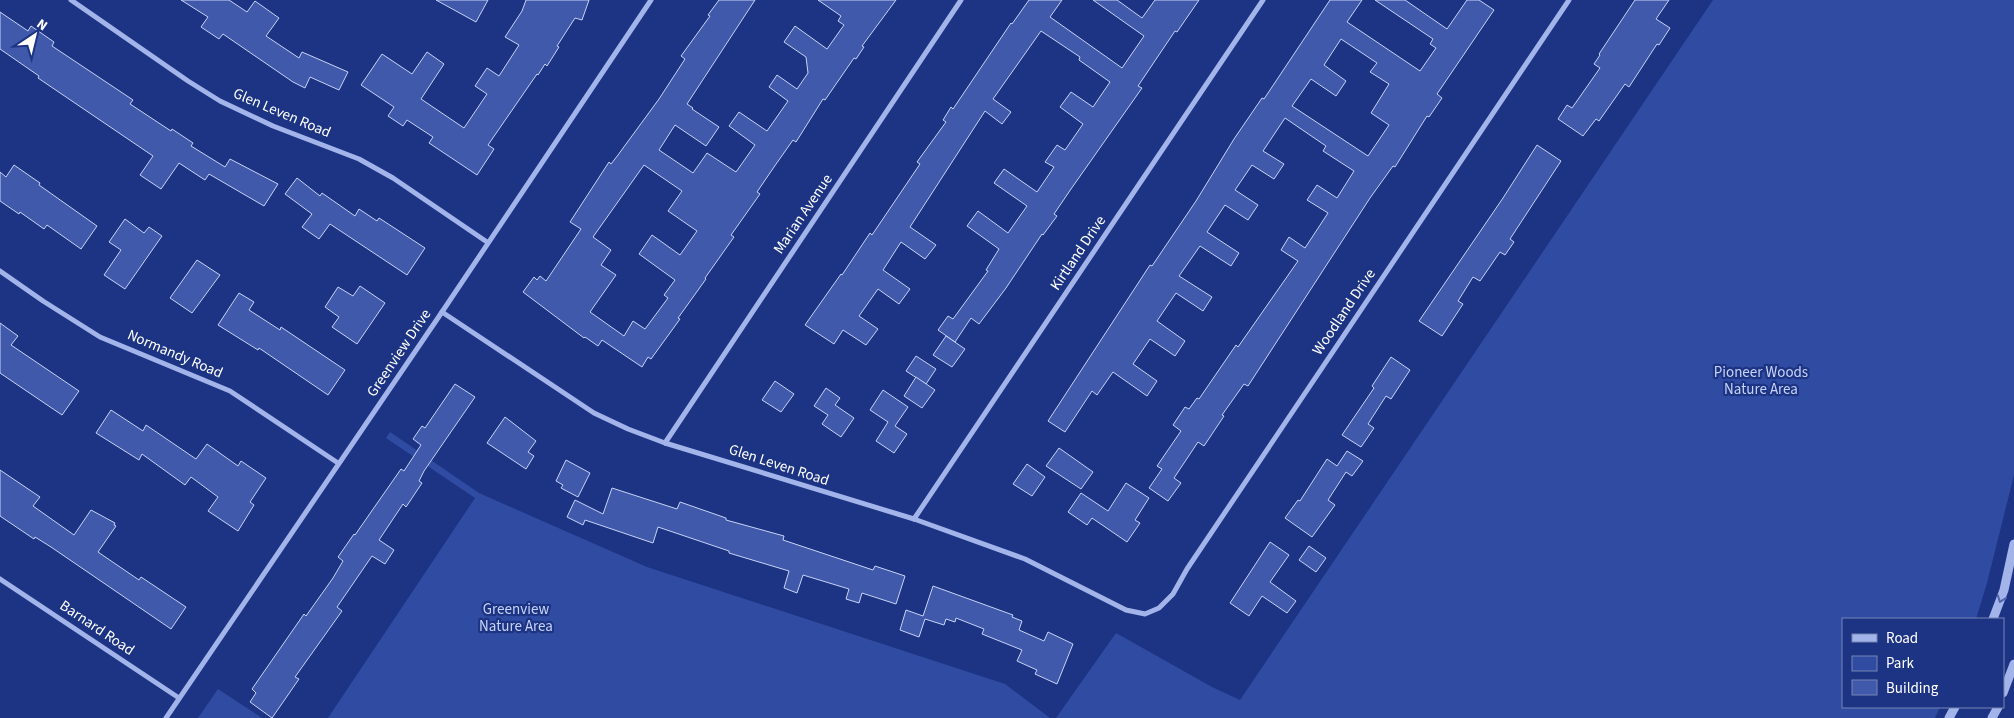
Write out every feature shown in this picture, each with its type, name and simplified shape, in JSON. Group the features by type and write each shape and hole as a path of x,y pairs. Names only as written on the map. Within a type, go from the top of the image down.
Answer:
{"street":[{"name":"Glen Leven Road","path":"71,0 188,81 220,100 273,126 359,159 393,178 487,242"},
{"name":"Greenview Drive","path":"166,718 651,0"},
{"name":"Marian Avenue","path":"665,443 961,0"},
{"name":"Kirtland Drive","path":"914,519 1263,0"},
{"name":"Woodland Drive","path":"1126,610 1145,614 1159,608 1172,594 1198,552 1569,0"},
{"name":"Normandy Road","path":"0,271 100,337 230,391 338,463"},
{"name":"Glen Leven Road","path":"442,312 594,412 628,429 665,443 914,519 1024,559 1126,610"},
{"path":"1993,618 2004,590 2014,544"},
{"name":"Barnard Road","path":"0,579 179,698"},
{"path":"2004,690 2014,664"}],"green space":[{"name":"Pioneer Woods Nature Area","path":"1713,0 2014,0 2014,475 1987,583 1976,618 1842,618 1842,708 1940,708 1935,718 1056,718 1116,633 1212,687 1240,700"},
{"name":"Greenview Nature Area","path":"390,432 479,493 647,567 1005,684 1050,718 328,718 475,498 386,438"},
{"path":"218,689 262,718 198,718"}],"building":[{"path":"181,0 229,0 247,12 255,1 279,18 266,36 299,58 302,52 348,72 339,90 310,77 305,88 293,82 223,34 219,39 201,27 208,17"},
{"path":"436,0 488,0 476,22"},
{"path":"526,0 589,0 582,20 575,18 547,66 545,64 537,74 488,145 494,149 477,175 429,143 433,137 407,120 403,126 388,116 394,107 361,85 382,54 412,74 427,52 444,64 421,99 464,128 487,94 475,86 487,68 499,76 519,45 505,37 522,11"},
{"path":"719,0 755,0 687,104 719,127 706,146 675,125 659,150 693,173 707,153 736,172 755,145 729,126 739,112 767,131 788,101 769,87 777,75 797,89 808,73 806,57 784,42 795,26 827,49 844,25 838,21 841,16 818,0 896,0 862,46 864,47 856,59 854,58 825,100 823,99 796,142 793,140 774,167 757,192 760,194 731,235 734,237 678,318 680,319 651,359 648,357 642,367 602,340 598,346 584,338 523,292 534,277 537,280 540,276 546,281 581,229 570,222 609,162 611,164 659,99 685,59 681,56 710,16 708,15","holes":["644,165 682,191 668,211 697,231 680,255 652,235 639,254 675,280 664,295 668,298 645,329 633,321 624,336 590,312 616,275 601,265 611,250 593,237"]},
{"path":"1029,0 1062,0 1050,17 1122,68 1144,36 1093,0 1117,0 1142,18 1155,0 1199,0 1177,32 1175,31 1138,86 1142,88 1054,214 1057,216 1042,234 1006,288 979,324 971,318 955,342 938,330 948,316 953,319 988,271 986,270 999,249 967,226 978,211 1008,233 1027,206 994,183 1004,169 1037,192 1054,167 1045,162 1057,145 1065,150 1083,124 1060,107 1071,92 1093,107 1110,82 1079,60 1080,57 1041,31 993,99 1011,112 1002,124 985,111 910,227 936,245 925,259 901,242 883,270 910,289 899,304 878,289 859,316 878,329 866,345 843,330 834,344 805,325 870,233 872,235 920,164 917,162 946,122 943,120 951,107 953,109 1011,23"},
{"path":"1330,0 1362,0 1347,22 1420,71 1436,48 1430,44 1433,39 1375,0 1405,0 1447,29 1467,0 1479,0 1494,10 1437,94 1442,98 1429,117 1427,116 1395,167 1393,166 1370,198 1248,386 1244,384 1222,415 1224,416 1204,446 1198,442 1174,478 1181,483 1168,501 1149,488 1162,469 1157,466 1181,431 1173,425 1185,407 1189,409 1197,398 1199,399 1298,261 1281,250 1289,237 1305,248 1328,213 1307,200 1317,185 1337,198 1354,171 1323,151 1326,146 1285,118 1263,151 1284,164 1274,179 1252,165 1235,190 1258,205 1248,220 1225,205 1207,232 1239,253 1231,266 1200,246 1179,276 1212,297 1203,311 1176,293 1157,321 1185,341 1175,356 1150,339 1133,364 1157,381 1147,396 1113,372 1097,395 1092,391 1065,432 1048,421 1150,265 1152,266 1196,201 1234,139 1262,98 1264,99","holes":["1341,39 1377,63 1370,72 1389,84 1371,113 1389,125 1368,156 1292,106 1311,79 1336,96 1346,81 1324,65"]},
{"path":"1635,0 1669,0 1656,19 1670,28 1659,45 1657,44 1629,87 1625,84 1599,121 1596,119 1583,136 1558,119 1567,105 1572,108 1600,68 1594,64 1599,54"},
{"path":"0,12 28,31 31,26 54,42 52,46 133,100 130,104 193,143 191,146 225,167 230,159 278,184 264,206 209,174 205,180 179,163 161,189 140,175 153,156 38,78 39,76 0,49"},
{"path":"1537,145 1561,161 1510,239 1514,242 1505,255 1500,252 1480,281 1473,277 1458,301 1463,304 1442,336 1419,321"},
{"path":"14,165 97,226 81,249 47,225 44,229 0,201 0,172 6,177"},
{"path":"297,178 320,196 322,193 355,216 359,209 377,221 379,218 425,248 407,275 330,224 319,239 302,227 312,214 285,194"},
{"path":"125,219 144,233 149,227 162,236 125,289 104,275 121,250 109,242"},
{"path":"197,260 220,275 192,313 170,298"},
{"path":"360,286 385,303 357,344 332,327 339,317 325,307 338,287 353,296"},
{"path":"239,293 254,302 249,310 280,330 281,327 345,370 328,395 259,348 258,350 218,325"},
{"path":"0,323 18,336 11,345 79,391 62,415 0,373"},
{"path":"946,336 965,349 952,367 933,355"},
{"path":"916,356 936,369 926,384 906,371"},
{"path":"1391,357 1410,370 1391,399 1386,396 1368,424 1374,428 1361,447 1342,435 1374,388 1372,386"},
{"path":"916,377 935,390 922,408 904,396"},
{"path":"775,381 794,394 781,412 762,400"},
{"path":"455,384 475,397 424,471 419,481 422,483 406,507 403,504 379,540 394,550 385,564 372,556 337,607 342,611 295,677 299,679 272,718 250,702 256,693 252,689 304,614 306,616 333,578 343,561 338,557 401,469 404,471 421,445 413,439 422,426 425,428"},
{"path":"826,388 840,398 835,405 854,418 841,437 822,424 828,415 814,406"},
{"path":"883,390 908,407 895,426 907,434 894,453 876,441 888,422 870,410"},
{"path":"111,410 143,431 146,425 196,459 207,444 238,466 241,461 266,478 250,502 254,505 238,531 208,511 218,497 191,477 185,485 142,454 139,460 96,433"},
{"path":"505,417 536,441 528,452 534,456 526,469 487,443"},
{"path":"1059,448 1093,472 1081,489 1046,466"},
{"path":"1347,451 1363,461 1352,476 1346,472 1328,500 1335,505 1312,537 1285,518 1298,500 1300,501 1327,459 1337,466"},
{"path":"566,460 590,473 578,497 561,488 563,485 556,481"},
{"path":"1027,464 1045,477 1032,496 1013,484"},
{"path":"0,470 40,497 33,506 74,535 91,510 115,523 114,525 116,526 98,552 139,580 141,577 186,607 171,629 51,547 35,537 34,539 0,516"},
{"path":"1126,483 1149,498 1135,520 1140,523 1127,542 1092,518 1087,525 1068,512 1081,493 1108,511"},
{"path":"612,488 677,509 680,502 726,518 726,520 784,536 783,540 873,570 875,566 905,576 896,604 862,593 859,603 846,599 849,589 803,575 797,593 784,588 789,571 729,553 729,551 658,527 653,543 585,520 583,525 567,517 575,500 603,514"},
{"path":"1270,542 1289,555 1270,582 1296,601 1287,613 1262,596 1249,616 1230,603"},
{"path":"1309,546 1326,558 1316,572 1299,560"},
{"path":"933,586 1013,615 1012,617 1022,621 1019,630 1044,641 1048,632 1073,644 1057,684 1035,674 1037,670 1017,661 1022,650 982,634 984,629 956,618 955,622 946,619 944,625 925,619 919,637 900,630 906,610 923,616"}]}
